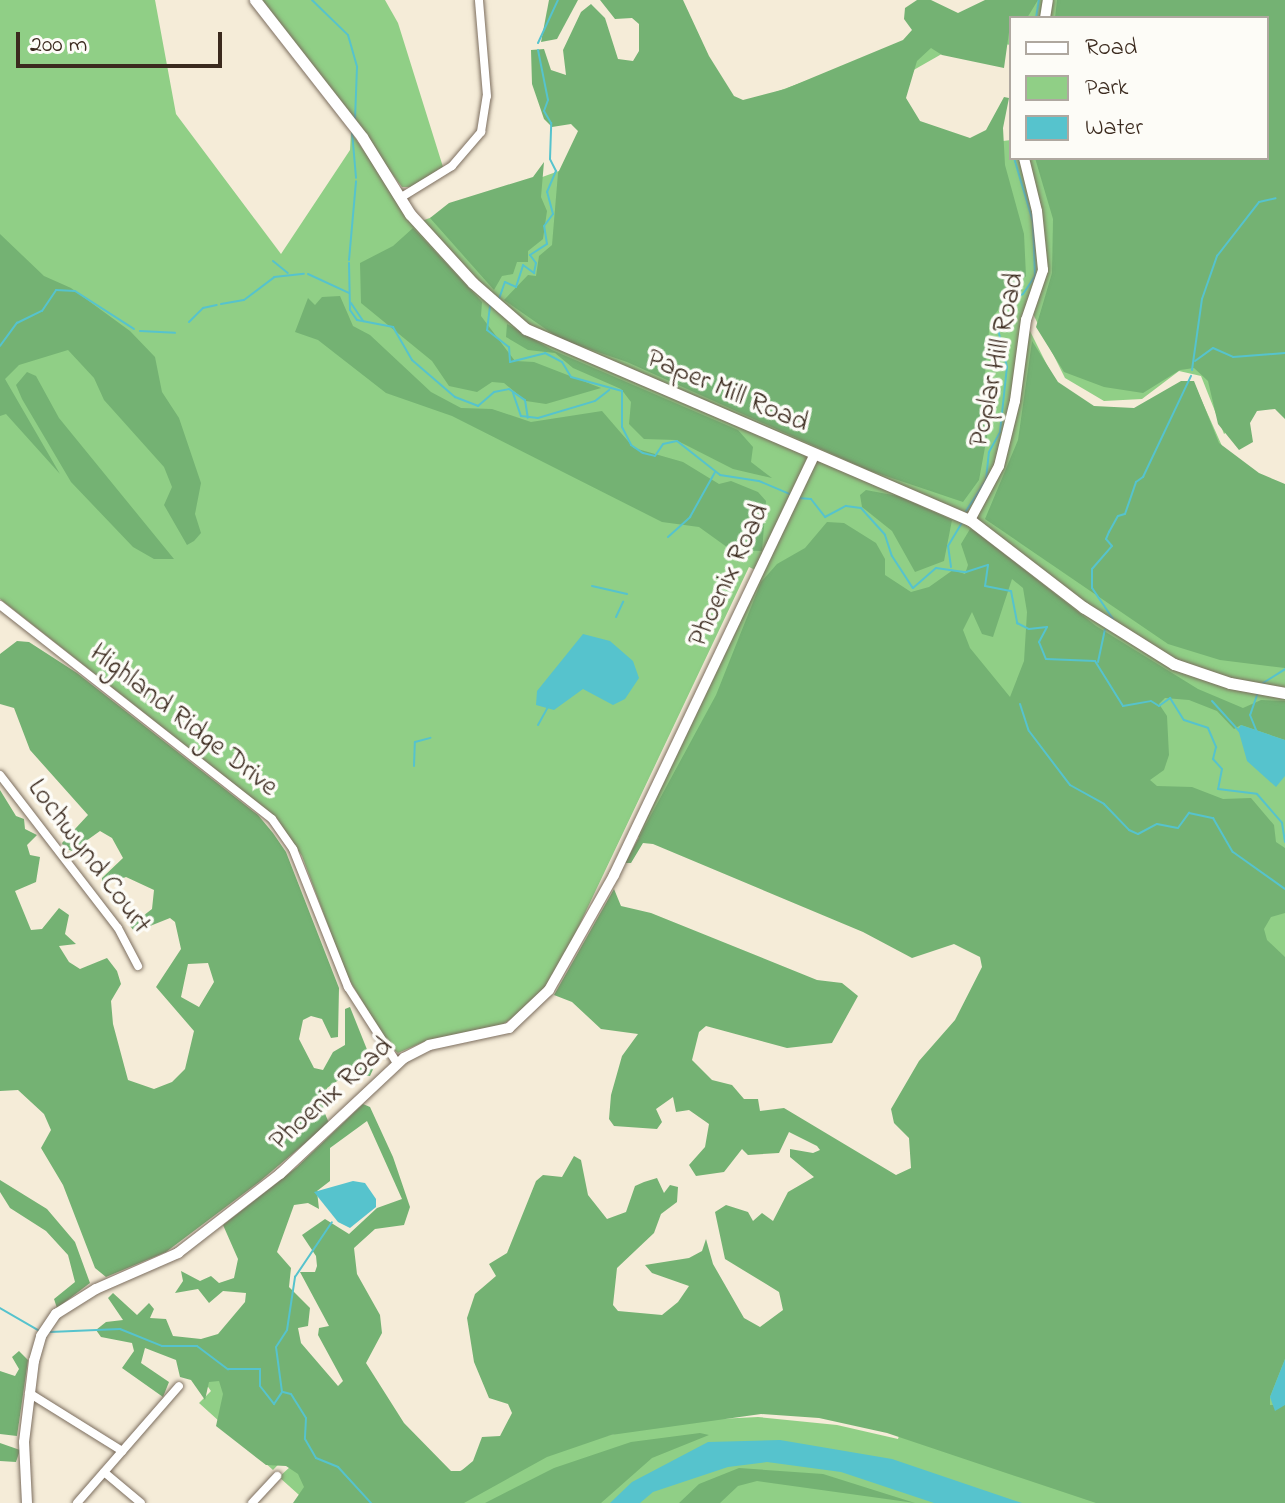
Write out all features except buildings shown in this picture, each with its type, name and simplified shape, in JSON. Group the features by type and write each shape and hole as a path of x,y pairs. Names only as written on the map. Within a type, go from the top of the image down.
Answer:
{"main road":[{"name":"Paper Mill Road","path":"255,0 350,120 400,198 473,283 526,329 970,520 1083,607 1154,653 1216,679 1285,693"}],"street":[{"path":"400,198 452,166 481,132 487,96 479,0"},
{"name":"Poplar Hill Road","path":"970,520 999,466 1015,401 1024,330 1043,270 1037,211 1024,160"},
{"name":"Phoenix Road","path":"27,1503 24,1442 29,1393 39,1343 56,1314 96,1289 178,1253 289,1166 397,1063 429,1045 509,1028 556,980 626,850 814,455"},
{"name":"Highland Ridge Drive","path":"0,605 272,819 293,849 348,987 397,1063"},
{"name":"Lochwynd Court","path":"0,775 118,928 138,966"},
{"path":"77,1503 179,1386"},
{"path":"29,1393 122,1451"},
{"path":"104,1472 141,1503"},
{"path":"252,1503 277,1476"}],"green space":[{"path":"0,0 155,0 176,114 281,254 350,150 351,132 421,234 416,223 1028,0 1285,0 1285,390 1224,434 1201,376 1179,371 1142,399 1104,401 1065,378 1032,312 1027,325 1056,383 1071,397 1098,408 1145,408 1193,381 1226,455 1285,492 1285,1503 308,1503 279,1477 303,1455 295,1447 273,1470 199,1403 211,1391 201,1377 270,1299 401,1499 534,1436 600,1437 678,1421 758,1417 837,1425 898,1439 952,1263 1019,957 968,931 940,943 638,837 762,573 749,567 560,966 531,1006 497,1028 428,1040 398,1053 389,1046 347,976 302,856 276,817 0,599"},
{"path":"260,0 385,0 398,23 443,167 412,187 402,187"},
{"path":"549,0 578,0 557,39 541,42"},
{"path":"600,0 683,0 709,56 734,96 743,100 785,89 903,40 912,30 904,19 905,8 917,0 931,0 958,13 985,0 1038,0 1028,16 1009,16 1004,68 942,55 931,48 917,61 906,98 920,121 970,138 986,130 1004,97 1009,98 1003,128 1005,165 1024,234 1026,276 990,320 983,396 988,431 979,480 963,502 868,470 627,362 560,339 504,300 528,275 536,276 539,256 552,245 558,173 578,131 571,124 552,127 544,119 532,84 531,50 544,49 551,70 566,75 563,50 581,12 591,4 605,18 618,59 633,61 639,51 639,24 632,18 615,19"},
{"path":"1057,0 1285,0 1285,419 1275,409 1257,411 1250,423 1253,442 1239,450 1218,424 1208,381 1194,368 1180,370 1143,393 1104,387 1064,372 1036,327 1052,273 1053,219 1036,160 1269,160 1269,16 1055,16"},
{"path":"544,162 541,197 547,211 543,239 528,251 528,262 517,262 513,274 502,276 494,290 430,218 449,203 533,177"},
{"path":"413,228 482,302 481,316 515,361 534,362 601,388 546,404 526,401 504,383 492,382 477,392 449,386 432,361 361,303 360,263 393,246"},
{"path":"0,234 44,276 71,288 130,331 155,357 162,392 179,418 201,483 195,514 201,533 194,541 187,545 164,505 172,487 164,467 104,400 94,378 68,350 19,365 5,379 60,474 6,414 0,416"},
{"path":"340,296 353,326 370,335 431,392 461,408 492,409 531,422 602,411 634,448 683,462 719,484 731,481 758,492 766,501 762,551 731,550 699,527 662,522 452,416 386,393 318,340 295,332 308,298 315,305 322,297"},
{"path":"507,324 552,350 738,430 753,447 751,462 772,478 733,469 676,440 644,439 629,424 631,402 621,389 573,368 555,353 528,350 506,337"},
{"path":"1032,341 1058,382 1094,406 1134,408 1181,381 1194,381 1219,443 1259,473 1285,484 1285,668 1220,660 1168,644 985,519 1018,440"},
{"path":"27,372 36,376 59,418 174,559 154,559 133,547 71,482 16,385"},
{"path":"866,490 898,496 952,520 944,561 915,572 892,531 862,507 860,495"},
{"path":"827,522 844,523 876,543 885,559 885,575 911,592 929,587 953,570 965,574 968,565 961,544 970,529 1096,626 1198,689 1243,708 1261,700 1285,701 1285,740 1241,725 1234,729 1217,711 1189,700 1165,698 1159,704 1167,716 1169,755 1164,770 1150,780 1157,786 1192,787 1223,799 1251,798 1274,825 1276,842 1285,848 1285,913 1271,917 1264,929 1267,940 1285,957 1285,1359 1270,1397 1270,1405 1285,1405 1285,1503 1096,1503 887,1433 819,1418 761,1414 611,1435 547,1457 464,1503 293,1503 304,1487 298,1474 286,1466 266,1465 216,1426 223,1394 219,1381 209,1382 205,1400 191,1380 180,1377 176,1360 145,1348 141,1363 169,1382 163,1397 122,1368 134,1351 132,1343 101,1337 96,1330 106,1322 123,1320 108,1298 113,1293 137,1315 149,1303 154,1309 150,1318 166,1319 173,1336 201,1339 218,1334 245,1302 246,1293 223,1291 209,1303 198,1289 175,1293 183,1281 181,1271 200,1281 211,1276 219,1283 234,1278 238,1259 223,1225 297,1167 363,1104 370,1107 393,1157 410,1207 404,1225 375,1229 354,1248 357,1274 380,1315 382,1333 366,1363 404,1423 451,1471 461,1471 473,1461 482,1437 500,1436 512,1413 508,1404 489,1398 474,1362 467,1318 475,1294 496,1276 489,1264 507,1253 536,1181 543,1175 562,1177 574,1156 581,1160 588,1195 607,1219 626,1212 635,1186 657,1178 664,1193 670,1185 678,1187 677,1202 661,1214 654,1233 617,1268 613,1305 618,1311 662,1315 678,1302 689,1286 652,1273 645,1265 689,1258 702,1251 706,1239 713,1264 744,1318 760,1327 783,1310 779,1292 725,1259 715,1212 726,1205 748,1212 753,1221 762,1213 773,1221 788,1192 814,1177 790,1157 790,1149 813,1153 820,1150 789,1132 779,1153 748,1155 742,1149 724,1172 696,1176 689,1165 705,1147 709,1124 689,1110 676,1112 673,1097 656,1109 662,1122 657,1129 614,1126 609,1119 611,1095 622,1056 638,1034 601,1029 572,1002 554,995 614,889 621,906 651,913 817,980 842,983 858,996 832,1043 787,1048 706,1026 699,1032 692,1060 712,1080 732,1085 744,1099 758,1099 760,1111 784,1108 896,1175 911,1168 909,1138 894,1123 891,1109 919,1061 955,1020 982,967 980,957 954,944 912,958 863,932 653,844 643,843 631,863 625,863 716,695 761,582 777,564 805,548","holes":["1012,579 1023,588 1027,612 1024,661 1010,697 970,648 963,630 972,612 982,634 993,637","367,1121 402,1199 377,1208 349,1234 325,1219 302,1235 316,1256 317,1266 315,1272 300,1272 329,1326 319,1328 318,1335 343,1381 338,1386 301,1343 298,1328 308,1326 310,1308 289,1287 291,1268 277,1252 294,1205 308,1203 319,1209 317,1191 330,1181 330,1148"]},
{"path":"17,641 29,642 77,673 258,815 286,852 339,988 338,1037 331,1038 322,1019 311,1016 303,1020 299,1039 314,1068 323,1070 333,1052 345,1045 345,1009 350,1007 374,1067 370,1076 346,1075 327,1088 323,1109 329,1123 259,1182 166,1252 106,1277 95,1268 63,1185 41,1148 51,1130 44,1114 18,1090 0,1091 0,790 16,816 24,819 25,829 37,835 27,845 30,855 40,857 36,882 15,891 31,930 42,929 59,908 69,915 65,934 76,944 59,946 69,962 80,969 107,958 117,971 121,984 111,1001 113,1024 128,1080 154,1089 172,1082 185,1069 194,1031 156,987 181,949 175,922 170,918 135,932 130,926 152,909 154,890 126,877 102,886 102,878 123,858 112,838 100,831 72,851 64,848 62,843 88,815 30,750 14,708 0,704 0,654","holes":["208,963 214,982 199,1007 181,997 188,964"]},
{"path":"0,1180 47,1209 75,1242 90,1283 57,1308 54,1299 75,1282 68,1255 46,1231 10,1208 0,1192"},
{"path":"19,1351 28,1360 17,1436 0,1434 0,1371 15,1376 19,1369 12,1357"},
{"path":"700,1433 709,1435 652,1458 601,1503 485,1503 554,1468 631,1442"},
{"path":"0,1443 20,1450 16,1462 0,1461"},
{"path":"739,1468 823,1474 915,1503 757,1481 738,1486 720,1503 679,1503 699,1484"}],"water":[{"path":"583,634 610,641 633,661 639,678 625,699 613,705 583,689 554,710 536,705 537,691"},
{"path":"1241,725 1285,740 1285,776 1276,787 1247,761 1238,729"},
{"path":"353,1181 365,1183 376,1199 376,1207 350,1228 338,1222 314,1192"},
{"path":"1285,1359 1285,1405 1275,1411 1270,1397"},
{"path":"780,1440 892,1459 1022,1503 934,1503 841,1472 767,1462 728,1467 653,1492 640,1503 610,1503 632,1482 708,1442"}],"waterway":[{"path":"312,0 348,35 357,67 355,119"},
{"path":"538,43 558,0"},
{"path":"1036,16 1039,0"},
{"path":"499,299 505,282 516,287 523,265 534,273 536,263 530,255 547,244 544,226 553,214 547,192 556,171 550,159 551,123 544,111 548,100 538,50"},
{"path":"352,131 356,178"},
{"path":"966,511 986,480 989,452 1000,432 1007,367 997,325 1008,303 1023,294 1035,276 1033,222 1015,160"},
{"path":"349,260 356,181"},
{"path":"1192,370 1202,299 1217,256 1259,202 1276,198"},
{"path":"273,261 288,273"},
{"path":"349,263 350,310 357,320 393,327 412,360 455,397 478,406 494,392 509,389 525,400 528,418"},
{"path":"221,304 244,300 274,277 304,274"},
{"path":"308,274 349,293"},
{"path":"0,346 17,323 42,311 56,290 75,291 134,329"},
{"path":"351,303 363,321"},
{"path":"189,322 203,308 217,305"},
{"path":"490,306 487,330 509,347 510,362 545,353 562,362 571,377 622,391 622,427 631,445 643,453 655,456 663,444 677,441 720,475 759,481 789,494"},
{"path":"140,331 175,333"},
{"path":"1195,361 1213,348 1233,357 1285,353"},
{"path":"1113,619 1092,588 1092,569 1112,546 1106,539 1109,532 1118,516 1125,514 1136,482 1143,477 1191,376"},
{"path":"513,393 521,416 538,418 595,401 609,390"},
{"path":"668,537 690,517 715,472"},
{"path":"799,498 811,499 825,517 846,506 861,508 885,535 892,556 913,588 936,568 966,572 988,565 985,586 1011,591 1017,623 1029,629 1047,627 1039,642 1046,659 1095,661 1123,706 1151,701 1159,706 1170,698 1184,720 1208,728 1216,747 1213,759 1222,769 1218,789 1257,794 1282,823 1285,842"},
{"path":"951,567 948,546 962,523"},
{"path":"592,586 627,594"},
{"path":"616,617 623,602"},
{"path":"1098,662 1105,630"},
{"path":"1263,683 1285,669"},
{"path":"1257,695 1250,715 1257,732"},
{"path":"1212,701 1240,732"},
{"path":"1020,704 1029,731 1070,785 1104,804 1129,830 1138,834 1157,824 1178,828 1189,813 1213,818 1233,852 1285,889"},
{"path":"538,725 548,707"},
{"path":"414,766 415,742 430,738"},
{"path":"50,1332 120,1329 162,1346 197,1346 228,1369 260,1369 260,1386 274,1404 282,1392 276,1347 287,1330 295,1277 332,1222"},
{"path":"0,1308 38,1330"},
{"path":"283,1392 291,1394 306,1418 305,1439 316,1458 338,1467 371,1503"}]}
